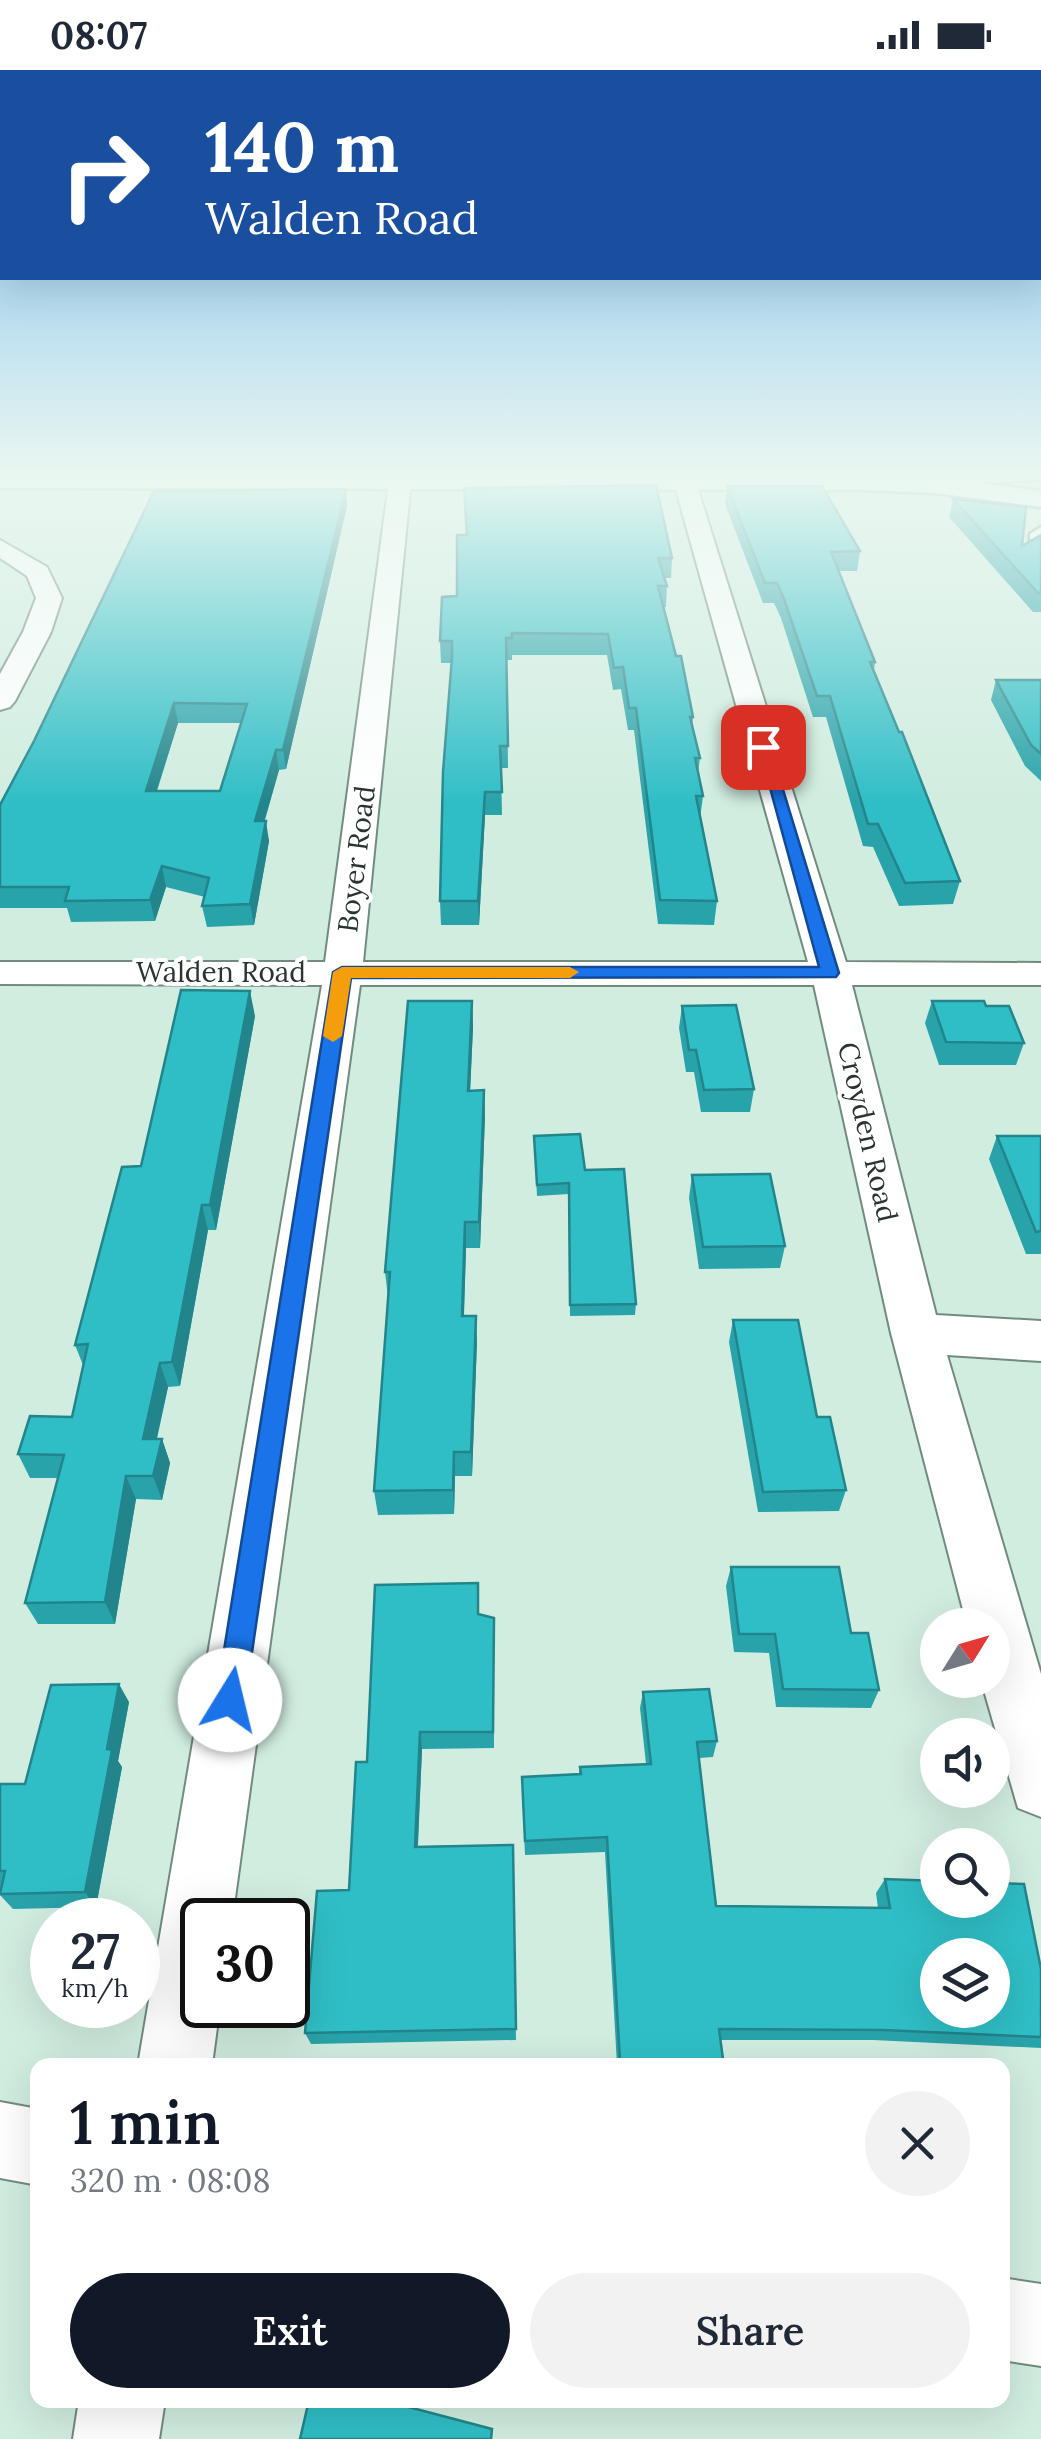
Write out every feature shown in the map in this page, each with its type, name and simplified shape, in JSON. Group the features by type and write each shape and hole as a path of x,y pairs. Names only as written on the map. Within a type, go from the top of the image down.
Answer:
{"street":[{"path":"0,701 37,632 49,598 42,581"},
{"name":"Boyer Road","path":"176,2058 342,972 391,581"},
{"name":"Croyden Road","path":"714,581 830,973 916,1333 1041,1785"},
{"name":"Walden Road","path":"0,973 1041,974"},
{"path":"916,1333 1041,1342"},
{"path":"0,2140 30,2146"},
{"path":"1010,2319 1041,2325"},
{"path":"116,2439 121,2408"}],"building":[{"path":"111,581 324,581 283,750 276,750 255,821 266,821 250,904 202,906 209,878 162,866 150,900 65,901 69,887 0,887 0,805","holes":["174,703 247,704 220,791 146,791"]},
{"path":"457,581 665,581 667,586 658,586 676,656 681,656 693,717 700,758 695,758 703,796 696,796 717,901 660,900 636,708 629,708 623,667 614,668 608,634 512,633 512,638 506,638 508,746 500,746 502,792 485,792 478,901 440,901 443,772 452,657 452,641 440,641 442,597 457,596"},
{"path":"842,581 875,662 870,662 960,881 905,883 878,824 868,824 830,696 817,696 777,583 765,583"},
{"path":"1027,581 1041,581 1038,593"},
{"path":"996,680 1041,680 1041,754 1031,745"},
{"path":"181,990 250,991 210,1205 202,1205 172,1362 160,1363 143,1439 162,1439 153,1476 126,1476 105,1602 25,1603 64,1455 18,1454 30,1416 72,1417 88,1344 75,1345 122,1167 141,1166"},
{"path":"408,1001 472,1001 468,1091 484,1090 479,1222 465,1222 462,1316 476,1316 471,1452 454,1452 453,1490 374,1491 390,1272 385,1272"},
{"path":"932,1001 984,1001 986,1006 1009,1006 1024,1043 946,1042"},
{"path":"736,1005 754,1089 704,1090 696,1050 689,1050 682,1006"},
{"path":"580,1134 585,1170 624,1169 636,1304 570,1305 569,1183 537,1185 534,1136"},
{"path":"997,1136 1041,1136 1041,1231 1036,1232"},
{"path":"770,1174 785,1246 703,1247 692,1175"},
{"path":"733,1320 798,1320 817,1417 830,1417 846,1490 763,1492"},
{"path":"731,1567 839,1567 851,1633 868,1633 879,1690 783,1689 775,1634 739,1634"},
{"path":"478,1583 478,1614 494,1618 493,1732 420,1732 415,1847 513,1845 516,2029 305,2033 305,2028 310,2028 317,1891 349,1890 356,1762 367,1762 375,1585"},
{"path":"119,1684 107,1749 112,1750 85,1892 0,1894 5,1871 0,1871 0,1784 25,1784 51,1685"},
{"path":"709,1689 717,1741 697,1742 716,1906 890,1908 885,1879 920,1880 920,1918 1010,1918 1010,1884 1024,1884 1041,1969 1041,2037 883,2030 719,2029 723,2058 620,2058 607,1837 525,1841 522,1777 581,1774 580,1767 651,1764 643,1692"},
{"path":"307,2408 412,2408 492,2429 491,2439 300,2439"}],"slow traffic":[{"path":"333,1036 342,972 570,972"}],"route":[{"path":"230,1700 342,972 830,973 763,747"}]}
